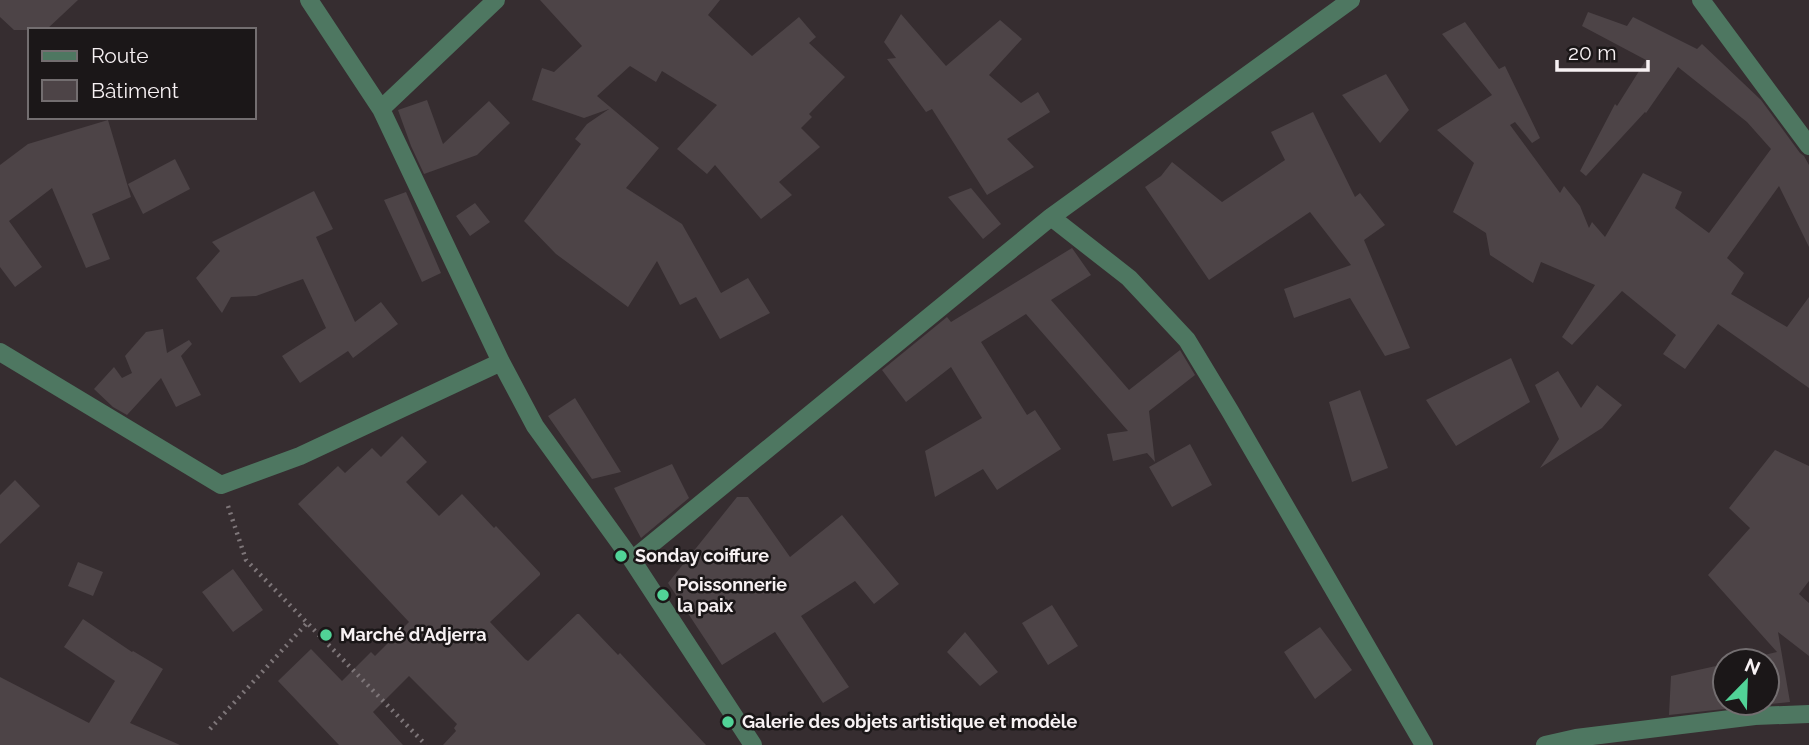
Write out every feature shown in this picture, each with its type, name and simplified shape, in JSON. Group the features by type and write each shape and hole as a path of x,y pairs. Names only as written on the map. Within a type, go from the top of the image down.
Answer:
{"street":[{"path":"309,0 381,109 500,362 535,426 632,560 753,745"},
{"path":"381,109 496,0"},
{"path":"632,560 1051,217 1351,0"},
{"path":"1701,0 1809,146"},
{"path":"1051,217 1129,278 1187,340 1424,745"},
{"path":"0,352 221,485 300,456 500,362"},
{"path":"1545,745 1755,716 1809,714"}],"path":[{"path":"221,485 246,560 426,745"},
{"path":"210,729 307,623"}],"building":[{"path":"0,0 78,0 48,28 14,30 0,17"},
{"path":"540,0 720,0 708,15 752,56 799,17 816,37 809,43 845,77 809,114 812,117 801,128 820,147 779,182 792,195 761,219 715,165 707,174 677,149 717,105 662,71 656,82 630,66 597,96 659,148 626,188 682,224 721,293 748,278 770,313 720,339 696,297 680,305 657,261 628,307 556,254 524,221 581,144 575,139 587,124 609,109 584,118 532,100 542,68 554,72 582,46"},
{"path":"1588,12 1627,26 1633,17 1697,49 1702,44 1761,100 1804,156 1809,165 1809,247 1779,186 1727,258 1744,273 1731,294 1787,327 1809,297 1809,388 1718,324 1685,369 1663,354 1676,335 1622,291 1572,345 1562,337 1595,285 1541,262 1533,283 1490,255 1486,233 1453,212 1474,163 1437,130 1492,95 1442,34 1465,22 1499,69 1505,66 1540,138 1532,143 1515,122 1510,125 1560,193 1564,186 1580,206 1589,228 1592,222 1605,237 1643,173 1682,192 1675,208 1709,233 1771,149 1747,122 1678,67 1646,113 1586,176 1580,171 1615,104 1617,106 1646,60 1582,26"},
{"path":"901,14 946,66 1000,20 1022,39 989,75 1021,103 1038,92 1050,112 1007,139 1034,167 987,195 932,109 926,112 887,59 896,58 884,42"},
{"path":"1386,74 1409,110 1380,143 1342,95"},
{"path":"427,100 443,144 489,101 510,123 477,155 424,174 398,110"},
{"path":"1313,112 1355,197 1360,193 1385,225 1364,240 1410,348 1385,356 1350,298 1294,318 1284,289 1351,265 1310,212 1209,280 1145,187 1161,176 1172,162 1222,202 1285,160 1271,132"},
{"path":"108,120 131,197 92,214 110,259 86,268 52,188 9,221 42,267 15,287 0,267 0,165 28,144"},
{"path":"175,159 190,189 143,214 128,184"},
{"path":"971,188 1001,224 983,239 948,197"},
{"path":"314,191 333,229 316,237 355,322 381,302 398,324 353,358 348,351 300,383 282,356 326,328 303,279 256,296 231,297 222,313 196,278 220,251 212,242"},
{"path":"406,192 441,273 422,282 384,200"},
{"path":"475,203 490,222 470,236 456,216"},
{"path":"1072,248 1091,275 1051,300 1129,390 1180,350 1195,375 1149,411 1155,462 1147,453 1113,461 1107,434 1128,431 1026,314 981,342 1027,415 1035,410 1061,449 997,490 983,469 935,497 925,451 982,418 951,367 906,402 882,370 947,317 951,322"},
{"path":"163,329 167,353 189,340 192,344 181,356 201,395 176,407 161,378 127,415 113,407 94,389 114,367 122,378 132,373 125,356 146,332"},
{"path":"1511,358 1530,402 1456,446 1426,400"},
{"path":"1558,371 1581,408 1597,385 1622,405 1602,428 1540,468 1559,439 1535,385"},
{"path":"1360,390 1388,468 1352,482 1329,402"},
{"path":"575,398 621,472 592,479 548,416"},
{"path":"402,436 427,462 406,482 439,516 462,494 540,573 490,622 525,659 528,661 579,614 618,655 620,653 706,745 443,745 456,731 454,728 457,724 409,676 373,712 403,745 339,745 278,681 311,649 342,681 371,652 375,656 409,622 298,504 338,466 345,473 372,448 381,457"},
{"path":"1190,444 1212,485 1172,507 1149,467"},
{"path":"1775,450 1809,466 1809,581 1799,594 1809,603 1809,656 1778,632 1781,647 1773,647 1708,575 1750,528 1729,508"},
{"path":"672,464 689,498 641,538 614,488"},
{"path":"15,480 40,506 0,544 0,495"},
{"path":"737,497 748,497 790,557 842,515 899,584 874,604 855,581 801,616 849,687 823,703 775,632 722,665 668,583"},
{"path":"78,562 103,572 93,596 68,586"},
{"path":"233,569 263,610 233,632 202,592"},
{"path":"1052,605 1078,646 1048,665 1022,623"},
{"path":"83,619 163,669 130,723 180,745 0,745 0,677 89,723 115,681 64,647"},
{"path":"1320,627 1352,670 1315,699 1284,652"},
{"path":"965,632 998,672 980,686 947,652"},
{"path":"1781,650 1790,702 1781,703"},
{"path":"1711,667 1711,710 1669,715 1671,676"}],"place":[{"name":"Sonday coiffure","path":"621,556"},
{"name":"Poissonnerie la paix","path":"663,595"},
{"name":"Marché d'Adjerra","path":"326,635"},
{"name":"Galerie des objets artistique et modèle","path":"728,722"}]}
